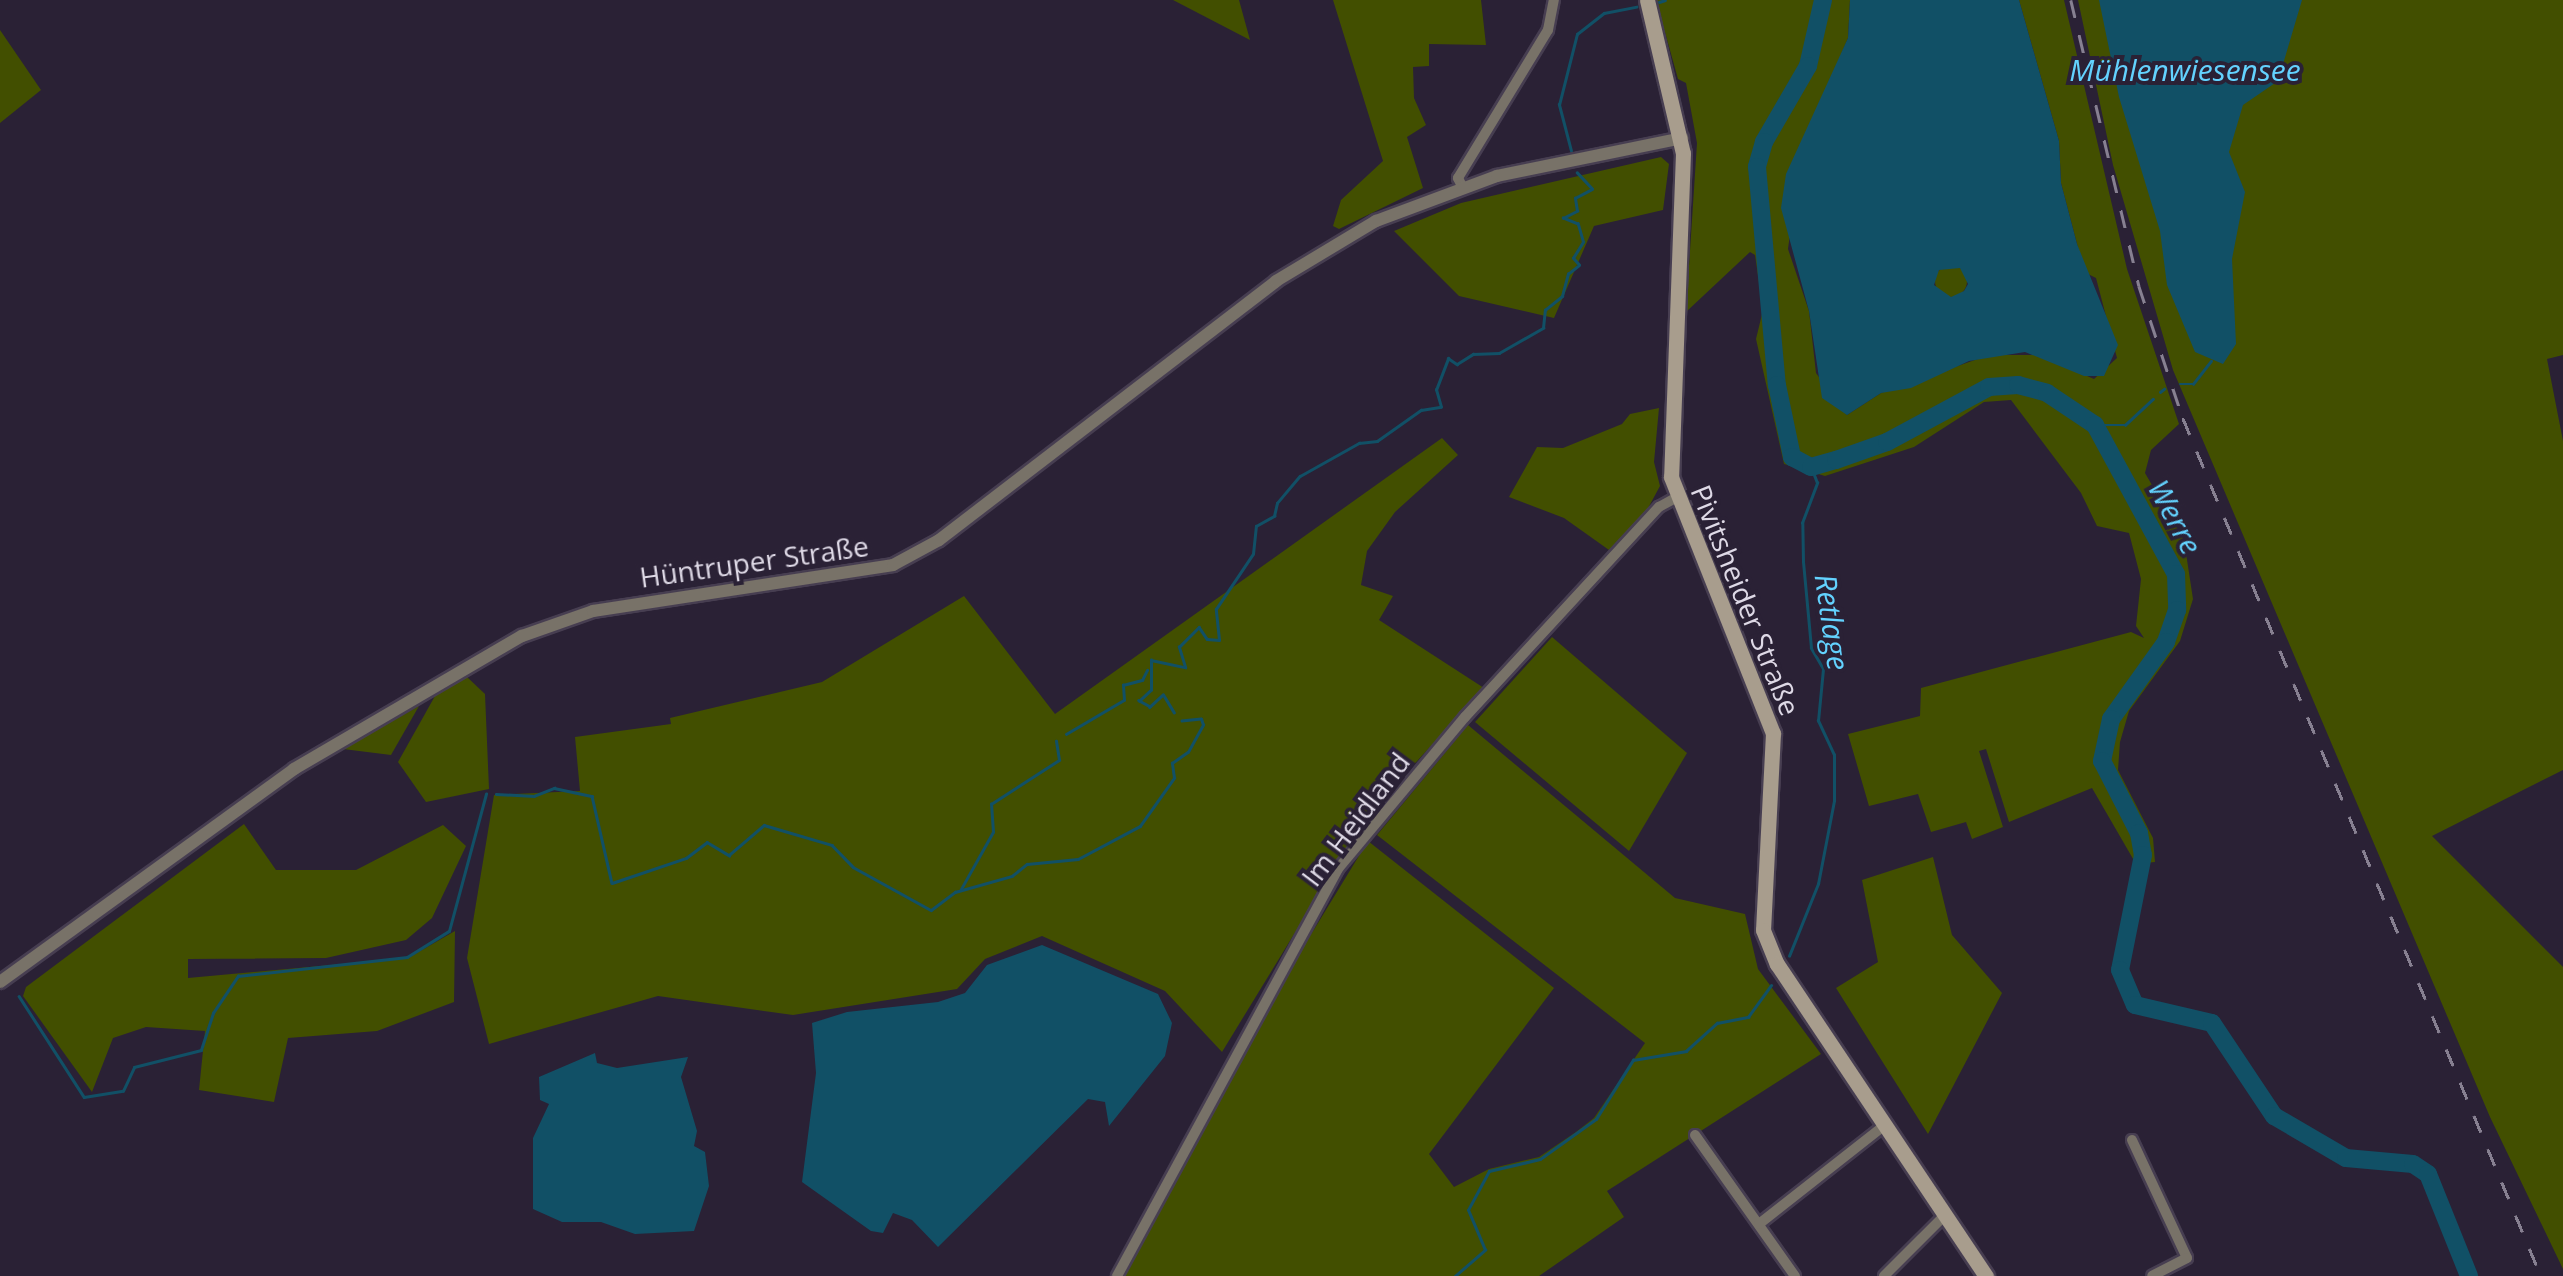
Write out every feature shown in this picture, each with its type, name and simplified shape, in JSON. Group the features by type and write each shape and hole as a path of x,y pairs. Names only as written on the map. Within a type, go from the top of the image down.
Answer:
{"main road":[{"name":"Pivitsheider Straße","path":"1647,0 1682,138 1670,454 1675,498 1773,734 1763,930 1777,964 1986,1276"}],"street":[{"path":"1462,186 1458,178 1548,30 1554,0"},
{"name":"Hüntruper Straße","path":"0,982 318,753 522,636 593,611 846,576 915,554 1298,266 1376,221 1462,186 1682,138"},
{"name":"Im Heidland","path":"1117,1276 1337,870 1464,718 1658,507 1675,498"},
{"path":"1759,1224 1885,1125"},
{"path":"1695,1136 1795,1276"},
{"path":"2132,1140 2188,1258 2152,1276"},
{"path":"1884,1276 1945,1215"}],"green space":[{"path":"1173,0 1239,0 1250,40"},
{"path":"1333,0 1481,0 1486,45 1429,44 1429,66 1413,67 1414,98 1426,125 1407,137 1423,188 1339,229 1333,226 1341,200 1383,161"},
{"path":"1656,0 1850,0 1848,38 1801,150 1788,249 1809,311 1816,373 1847,415 1881,393 1989,355 2039,355 2094,379 2117,358 2096,278 2086,273 2077,244 2061,183 2059,141 2019,0 2064,0 2127,269 2179,424 2151,450 2145,473 2184,540 2193,599 2180,641 2129,711 2120,742 2118,770 2153,838 2155,862 2136,864 2092,788 2009,822 1986,749 1979,751 2003,827 1972,839 1966,822 1931,832 1918,794 1869,806 1848,734 1920,716 1921,688 2131,632 2144,638 2136,626 2141,579 2129,533 2097,526 2081,493 2011,400 1984,402 1914,447 1825,476 1784,464 1756,339 1763,310 1755,255 1750,252 1686,312 1697,143 1686,83 1678,79"},
{"path":"2078,0 2563,0 2563,355 2547,359 2563,441 2563,770 2432,836 2563,967 2563,1269 2490,1117 2173,370 2113,165"},
{"path":"0,30 41,90 0,123"},
{"path":"1661,157 1669,164 1663,210 1594,226 1554,318 1459,296 1394,231 1461,203"},
{"path":"1951,265 1962,270 1967,281 1962,292 1951,297 1940,292 1935,281 1940,270"},
{"path":"1659,408 1654,462 1660,486 1647,510 1609,550 1564,518 1509,497 1537,447 1563,448 1622,424 1630,414"},
{"path":"1442,438 1458,455 1395,512 1367,551 1361,585 1393,596 1379,620 1484,688 1365,818 1222,1052 1165,991 1042,936 985,959 957,989 793,1015 658,996 489,1044 467,958 494,795 580,791 575,737 671,724 670,718 822,682 964,596 1055,714"},
{"path":"1552,637 1687,753 1629,851 1475,722"},
{"path":"467,677 485,694 489,789 426,802 398,762 435,696"},
{"path":"419,706 391,755 343,749"},
{"path":"1468,725 1675,898 1745,914 1758,969 1821,1054 1607,1191 1624,1217 1539,1276 1125,1276 1249,1036 1368,841 1554,988 1429,1154 1454,1187 1489,1169 1539,1157 1576,1132 1594,1118 1645,1043 1377,835"},
{"path":"244,824 276,870 356,870 443,825 466,846 432,918 406,940 326,958 188,959 188,978 408,958 455,931 454,1002 377,1031 288,1038 274,1102 199,1090 205,1031 146,1027 113,1038 92,1092 23,996 26,987"},
{"path":"1933,857 1952,935 2002,993 1928,1134 1836,988 1878,962 1862,880"}],"water":[{"path":"1850,0 2019,0 2059,141 2061,183 2077,244 2118,345 2104,376 2084,376 2025,352 1969,361 1911,388 1881,393 1847,415 1822,398 1809,311 1781,208 1786,174 1848,38","holes":["1960,268 1968,284 1964,291 1951,297 1934,285 1939,270"]},
{"name":"Mühlenwiesensee","path":"2099,0 2302,0 2278,81 2243,105 2229,152 2245,192 2232,259 2236,344 2223,364 2195,352 2167,285 2160,231 2119,97"},
{"path":"1042,945 1158,994 1172,1023 1165,1056 1109,1126 1105,1102 1088,1099 938,1247 912,1220 893,1213 883,1233 871,1231 802,1182 816,1073 812,1023 847,1012 938,1002 965,993 987,965"},
{"path":"595,1053 597,1063 617,1068 688,1057 681,1077 697,1131 694,1146 705,1152 709,1186 694,1231 635,1234 601,1222 562,1222 533,1209 533,1138 549,1104 540,1100 539,1077"}],"waterway":[{"path":"1659,2 1665,0"},
{"name":"Werre","path":"1823,0 1808,66 1764,142 1757,167 1777,385 1792,457 1811,467 1887,442 1989,387 2018,385 2047,393 2095,425 2176,574 2177,610 2166,642 2111,719 2102,761 2139,833 2143,855 2120,970 2135,1005 2212,1023 2274,1116 2346,1158 2413,1164 2428,1174 2469,1276"},
{"path":"1571,151 1559,105 1577,34 1604,13 1636,7"},
{"path":"1174,713 1163,695 1150,707 1139,701 1151,690 1151,660 1185,667 1179,647 1199,627 1207,639 1219,640 1216,609 1253,554 1256,526 1274,516 1277,503 1300,476 1359,443 1377,441 1421,410 1441,407 1436,390 1448,358 1457,364 1473,354 1499,353 1543,328 1545,310 1562,296 1568,274 1579,265 1573,258 1583,242 1578,224 1563,218 1577,211 1575,198 1592,189 1577,173"},
{"path":"2180,384 2193,384 2211,361"},
{"path":"2160,392 2164,389"},
{"path":"2095,425 2125,425 2153,399"},
{"name":"Retlage","path":"1789,956 1818,884 1834,801 1834,755 1818,721 1823,669 1811,648 1803,562 1802,523 1817,483 1811,467"},
{"path":"1066,734 1124,700 1123,685 1142,680 1147,670"},
{"path":"496,794 534,796 554,788 592,796 612,883 686,858 707,842 729,855 764,825 832,845 853,867 931,910 955,892 1012,876 1027,864 1078,859 1140,826 1174,778 1172,763 1188,752 1203,725 1201,719 1182,721"},
{"path":"961,889 993,832 991,804 1059,760 1056,741"},
{"path":"19,996 84,1097 123,1091 134,1067 201,1050 213,1013 238,976 407,957 449,931 486,794"},
{"name":"Retlage","path":"1455,1276 1485,1250 1468,1210 1489,1171 1540,1159 1596,1119 1633,1060 1686,1051 1717,1023 1748,1017 1771,985"}],"railway":[{"path":"2071,0 2139,286 2183,418 2541,1276"}]}
